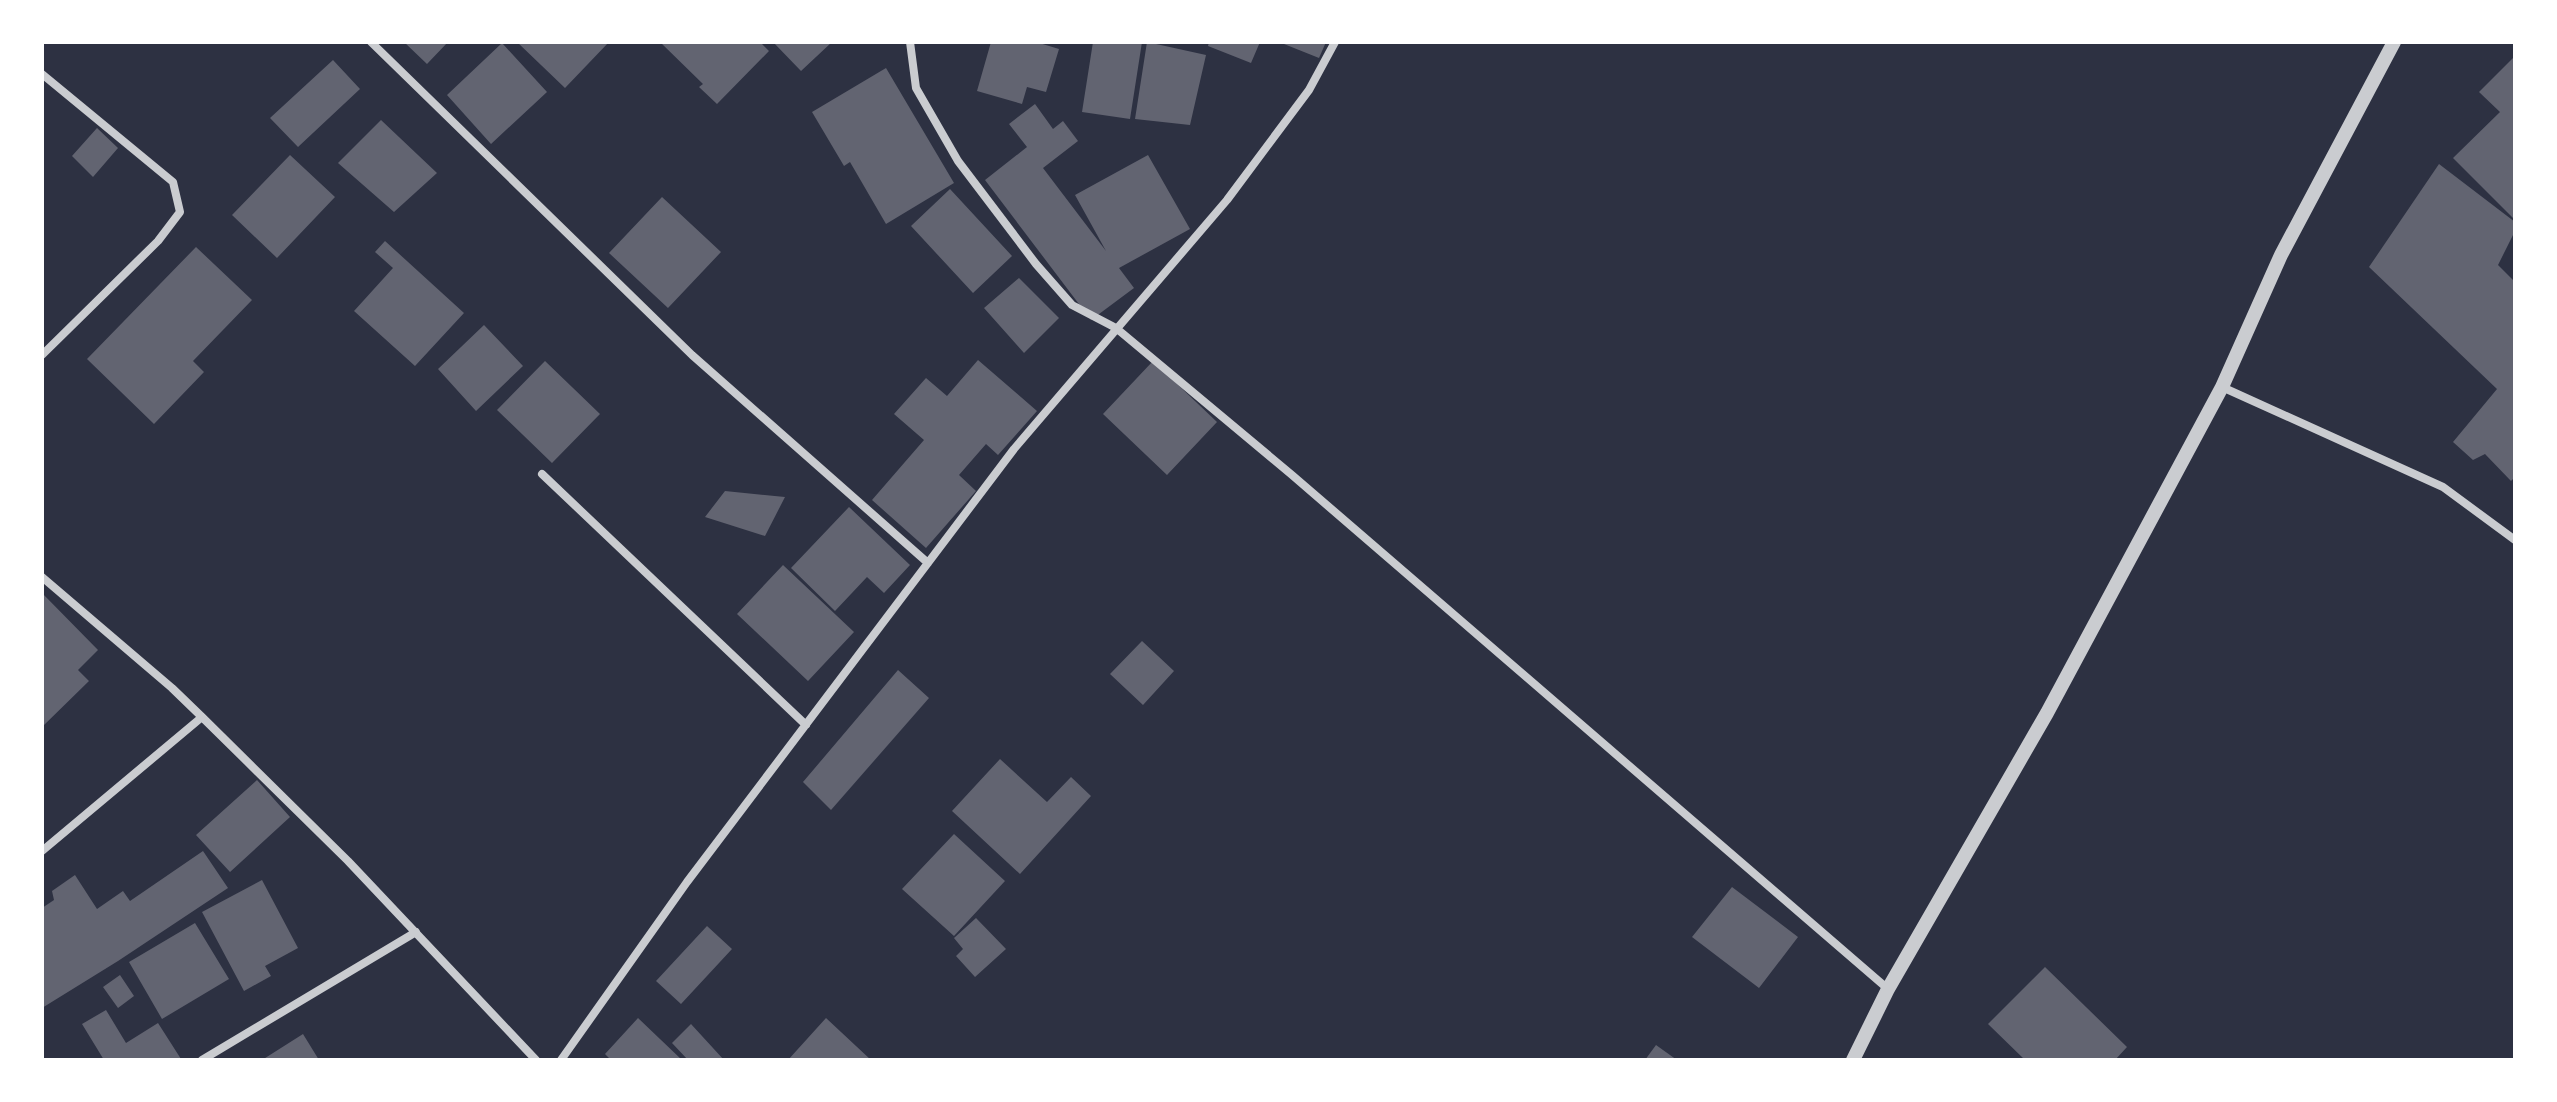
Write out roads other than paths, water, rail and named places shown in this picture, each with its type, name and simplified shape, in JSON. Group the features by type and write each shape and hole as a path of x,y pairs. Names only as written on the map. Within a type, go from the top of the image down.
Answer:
{"street":[{"path":"371,42 692,355 928,563"},
{"path":"910,42 916,88 958,161 1036,264 1072,305 1116,328 1494,647 1888,989"},
{"path":"561,1060 687,882 1014,449 1227,200 1309,90 1335,42"},
{"path":"1853,1060 1888,989 2047,713 2222,387 2281,255 2394,42"},
{"path":"42,74 173,182 180,212 158,241 42,355"},
{"path":"2222,387 2443,487 2515,540"},
{"path":"542,474 806,725"},
{"path":"42,577 202,717 348,861 536,1060"},
{"path":"42,851 202,717"},
{"path":"202,1060 416,932"}]}
